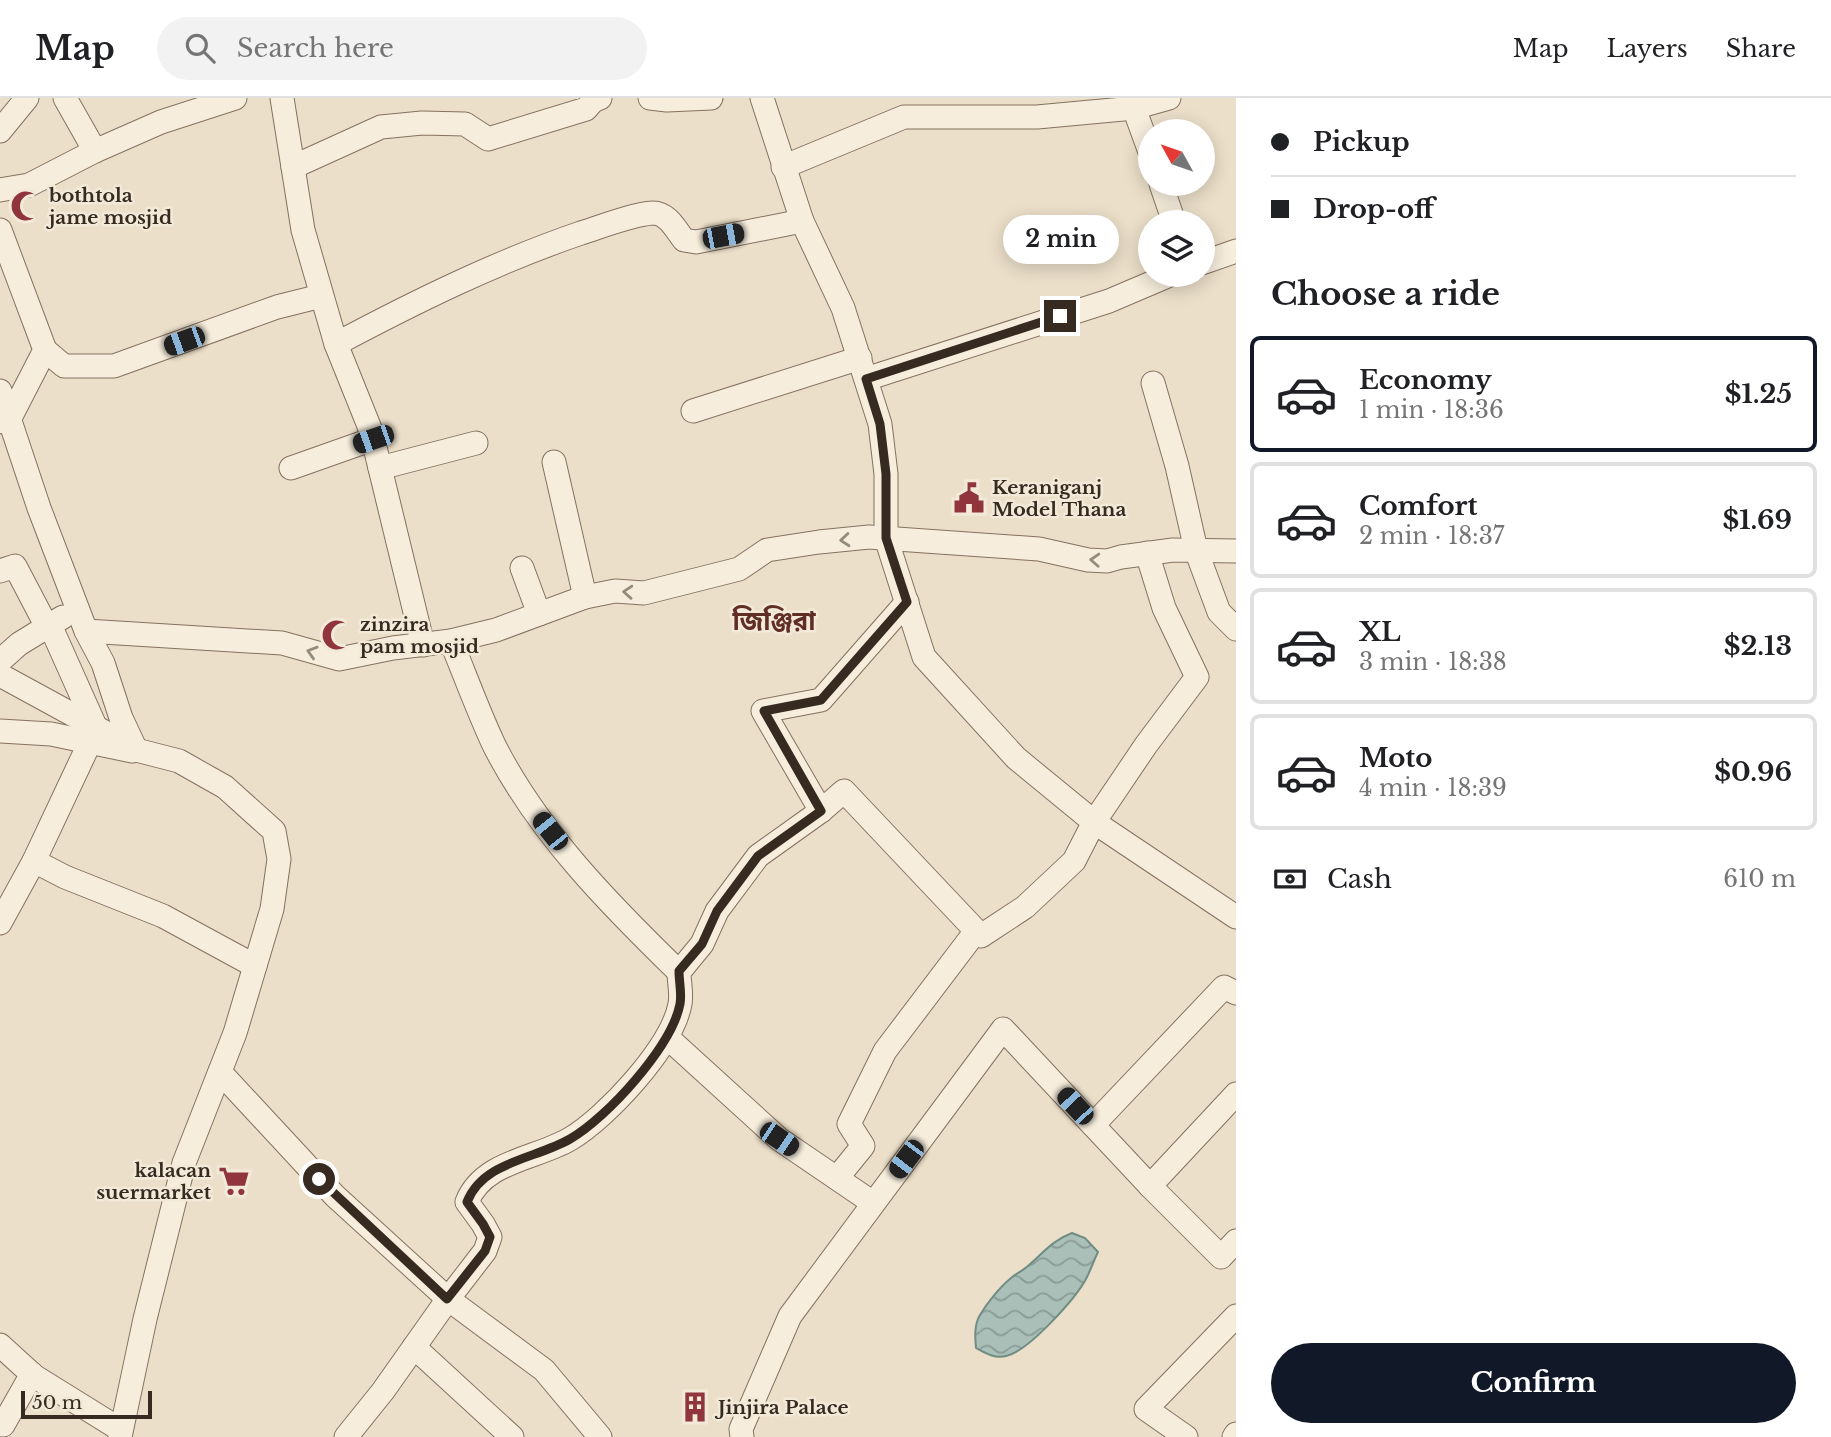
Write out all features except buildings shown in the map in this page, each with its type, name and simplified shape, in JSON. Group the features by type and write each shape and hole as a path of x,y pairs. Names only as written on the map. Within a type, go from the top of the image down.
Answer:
{"street":[{"path":"0,131 27,98"},
{"path":"65,98 95,151"},
{"path":"0,190 29,186 95,151 161,122 235,98"},
{"path":"282,98 303,230 336,344 373,439 423,645"},
{"path":"293,167 381,127 422,123 465,124 488,139 586,108 593,100 600,98"},
{"path":"650,98 711,98"},
{"path":"762,98 802,221 843,308 880,424 886,474 886,538 924,657 1016,758 1094,822 1236,917"},
{"path":"783,167 904,117 1019,108 1134,108 1169,98"},
{"path":"1134,108 1138,119"},
{"path":"336,344 400,310 537,248 609,224 655,213 666,217 684,240 696,242 802,221"},
{"path":"0,230 45,350 64,366 114,366 277,307 321,296"},
{"path":"1215,258 1236,251"},
{"path":"692,411 1109,301 1142,287"},
{"path":"5,421 45,350"},
{"path":"1153,383 1177,466 1196,550 1219,612 1236,629"},
{"path":"0,391 5,421 86,631 103,663 121,718 136,750"},
{"path":"291,468 373,439"},
{"path":"380,468 476,443"},
{"path":"554,462 585,597"},
{"path":"86,631 282,643 339,659 451,641 496,630 585,597 615,591 644,593 739,569 767,550 819,542 886,538 1039,549 1088,561 1107,561 1173,550 1236,551"},
{"path":"346,1437 383,1391 447,1299 485,1251 490,1237 467,1202 471,1193 503,1165 568,1140 598,1120 618,1100 668,1038 680,1003 679,971 702,944 717,911 758,856 844,791 981,936 1025,907 1074,861 1094,822 1146,745 1197,677 1164,608 1147,553"},
{"path":"0,571 15,566 48,626 93,735 34,861 0,923"},
{"path":"522,568 539,614"},
{"path":"821,811 764,711 821,700 907,602"},
{"path":"0,661 19,644 78,608"},
{"path":"451,641 494,745 535,813 611,905 679,971"},
{"path":"0,675 93,735 132,751 180,761 225,787 274,831 279,859 272,909 235,1033 184,1163 145,1319 120,1434 32,1374 0,1345"},
{"path":"0,731 93,735"},
{"path":"34,861 65,877 163,916 255,966"},
{"path":"837,1178 863,1146 849,1124 885,1051 976,930"},
{"path":"1093,1125 1224,987 1236,993"},
{"path":"741,1437 741,1429 790,1316 1003,1029 1150,1186 1221,1256 1236,1241"},
{"path":"668,1038 779,1139 873,1203"},
{"path":"220,1072 335,1196 447,1299 544,1370 600,1437"},
{"path":"1150,1186 1236,1094"},
{"path":"1186,1437 1146,1409 1236,1316"},
{"path":"414,1347 512,1437"},
{"path":"0,1423 4,1425 32,1374"}],"water":[{"path":"1072,1233 1085,1238 1098,1252 1082,1286 1063,1309 1039,1334 1016,1352 998,1357 976,1348 975,1331 978,1319 994,1295 1059,1239"}],"place":[{"name":"bothtola jame mosjid","path":"26,206"},
{"name":"Keraniganj Model Thana","path":"969,498"},
{"name":"zinzira pam mosjid","path":"337,635"},
{"name":"kalacan suermarket","path":"234,1181"},
{"name":"Jinjira Palace","path":"695,1407"}],"district":[{"name":"জিঞ্জিরা","path":"774,621"}],"route":[{"path":"319,1179 447,1299 485,1251 490,1237 467,1202 471,1193 503,1165 568,1140 598,1120 618,1100 668,1038 680,1003 679,971 702,944 717,911 737,882 758,856 821,811 764,711 821,700 907,602 886,538 886,474 880,424 866,379 1060,316"}]}
